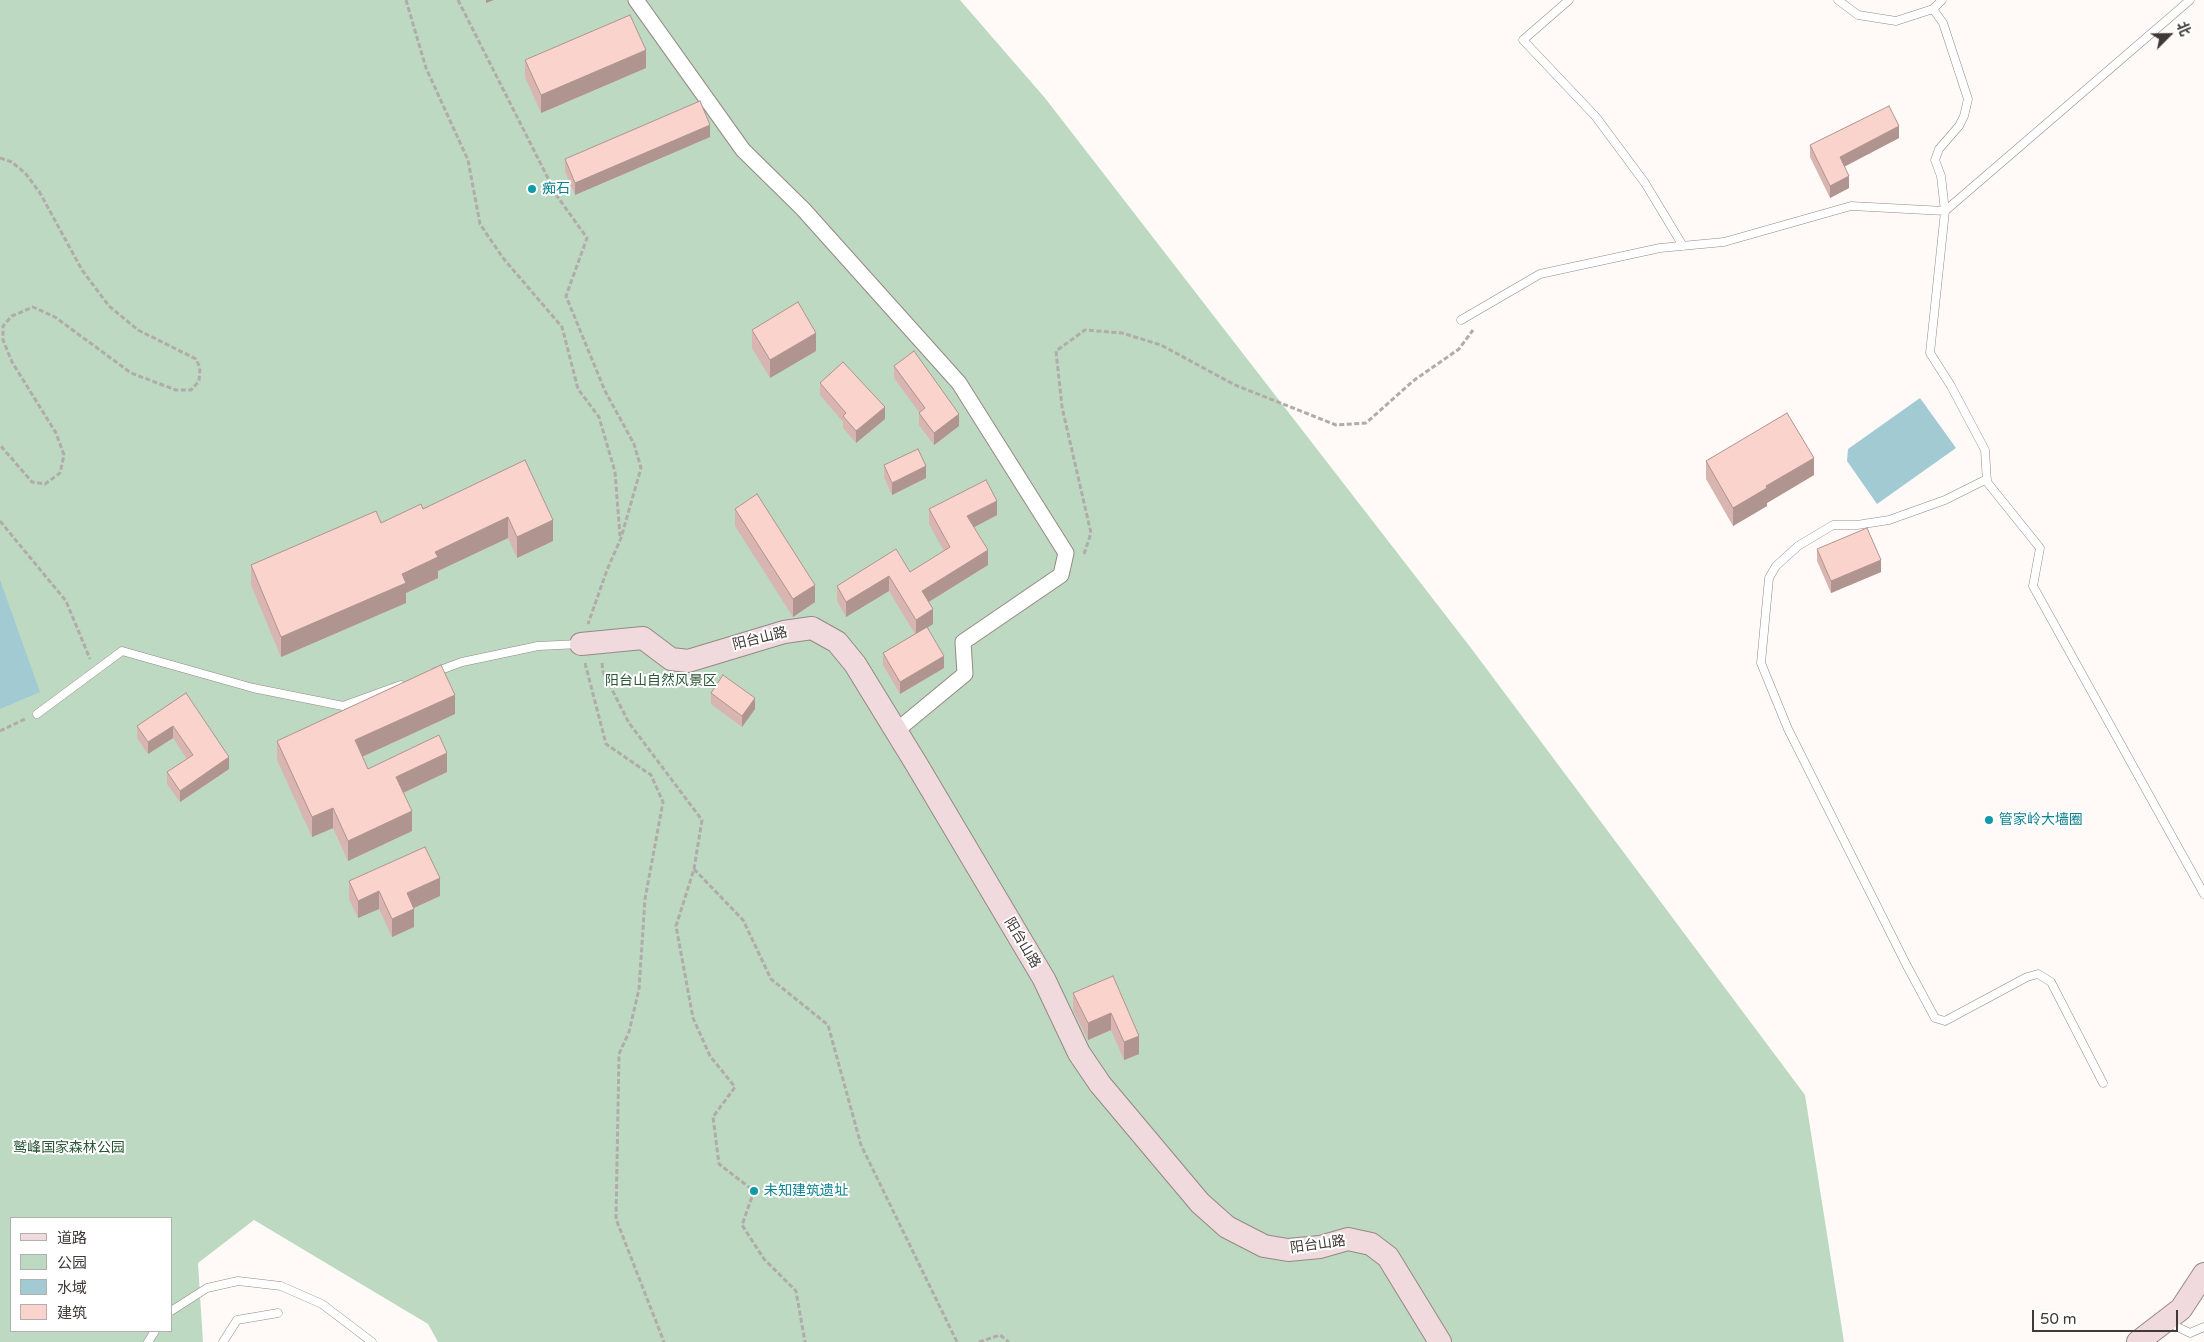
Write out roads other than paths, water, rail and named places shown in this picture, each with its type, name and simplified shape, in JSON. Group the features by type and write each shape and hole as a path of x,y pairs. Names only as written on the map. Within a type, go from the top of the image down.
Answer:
{"street":[{"path":"636,0 742,150 804,209 959,383 1066,553 1061,574 963,642 965,674 896,731"},
{"name":"阳台山路","path":"589,643 643,638 671,658 688,660 784,632 812,628 837,642 854,664 896,731 1044,979 1079,1053 1100,1084 1200,1203 1227,1227 1264,1246 1288,1250 1320,1247 1348,1239 1371,1244 1388,1257 1440,1342"},
{"path":"2138,1342 2181,1309 2204,1274"}],"lane":[{"path":"1569,0 1523,40 1596,117 1645,183 1683,246"},
{"path":"1838,0 1858,16 1896,21 1933,9 1942,0"},
{"path":"1462,320 1540,274 1660,248 1724,242 1850,206 1945,211 2190,0"},
{"path":"1933,9 1943,24 1968,99 1964,116 1959,126 1939,149 1936,160 1941,176 1945,211 1930,354 1951,386 1985,450 1987,482 2040,548 2033,586 2204,894"},
{"path":"1987,479 1945,500 1889,520 1857,525 1833,525 1798,546 1776,566 1769,578 1761,663 1772,694 1814,782 1935,1018 1945,1021 2027,977 2038,974 2051,982 2103,1083"},
{"path":"426,676 462,662 538,646 589,643"},
{"path":"37,714 122,651 253,688 343,706 407,682"},
{"path":"172,1310 207,1288 238,1281 281,1286 322,1304 372,1342"},
{"path":"223,1342 237,1320 278,1313"},
{"path":"2165,1321 2190,1333 2204,1327"}],"water":[{"path":"1920,398 1956,448 1877,504 1847,461 1848,449"},
{"path":"0,580 40,692 0,709"}],"place":[{"name":"痴石","path":"532,189"},
{"name":"管家岭大墙圈","path":"1989,820"},
{"name":"未知建筑遗址","path":"754,1191"}],"park label":[{"name":"阳台山自然风景区","path":"661,681"},
{"name":"鹫峰国家森林公园","path":"69,1148"}]}
